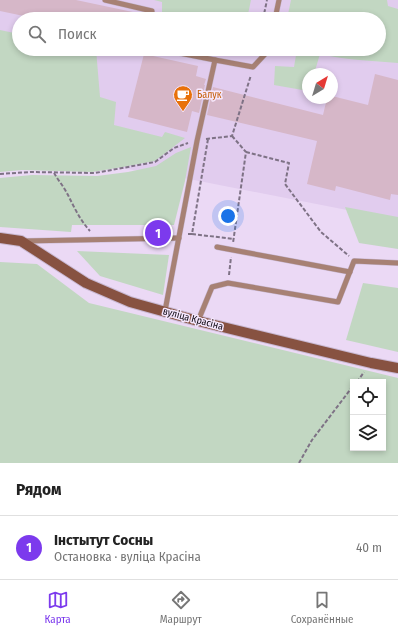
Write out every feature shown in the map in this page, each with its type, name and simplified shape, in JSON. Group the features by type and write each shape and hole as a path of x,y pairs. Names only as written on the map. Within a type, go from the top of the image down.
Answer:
{"street":[{"name":"вуліца Красіна","path":"0,238 21,241 86,283 130,302 371,363 398,368"}],"lane":[{"path":"105,0 152,12"},
{"path":"276,12 279,0"},
{"path":"195,56 253,67 263,56"},
{"path":"165,311 197,141 215,60"},
{"path":"21,241 179,238"},
{"path":"217,247 350,272"},
{"path":"198,320 212,287 228,283 338,302 354,261 398,263"}],"path":[{"path":"265,12 268,0"},
{"path":"232,136 253,67"},
{"path":"0,174 31,172 95,173 155,162 174,148 197,141 232,136"},
{"path":"232,136 246,152 289,163 285,184 321,232 354,261"},
{"path":"228,283 246,152"},
{"path":"54,172 89,231 97,231"},
{"path":"192,234 234,239"},
{"path":"300,463 312,440 350,390"}],"shaded area":[{"path":"0,0 398,0 398,220 184,178 0,149"}],"green space":[{"path":"154,0 251,0 248,12 162,12 162,2"},
{"path":"291,0 387,0 388,6 398,9 398,63 330,56 386,56 386,12 288,12"},
{"path":"0,30 12,33 12,56 97,56 100,97 116,102 114,125 162,137 165,132 185,138 155,161 123,167 92,172 22,170 0,172"},
{"path":"296,56 319,56 316,68 302,68 302,90 274,85 275,66 294,67"},
{"path":"191,147 185,181 174,225 72,225 71,232 0,227 0,178 32,175 97,176 128,172 156,166 176,153"},
{"path":"345,207 398,217 398,249 359,243"},
{"path":"77,251 169,255 163,295 100,276"},
{"path":"0,262 37,264 89,303 398,378 398,463 0,463"},
{"path":"363,283 398,288 398,352 346,340"}],"building":[{"path":"0,0 76,0 133,12 12,12 12,14 0,11"},
{"path":"143,56 153,56 198,66 196,76 206,79 199,113 192,111 187,132 128,117"},
{"path":"375,74 398,80 398,195 391,194 390,200 336,186 335,191 307,184 317,141 207,115 213,87 323,115 326,104 338,104 338,98 368,105"}],"place":[{"name":"Балук","path":"183,112"},
{"name":"Інстытут Сосны","path":"158,233"}]}
